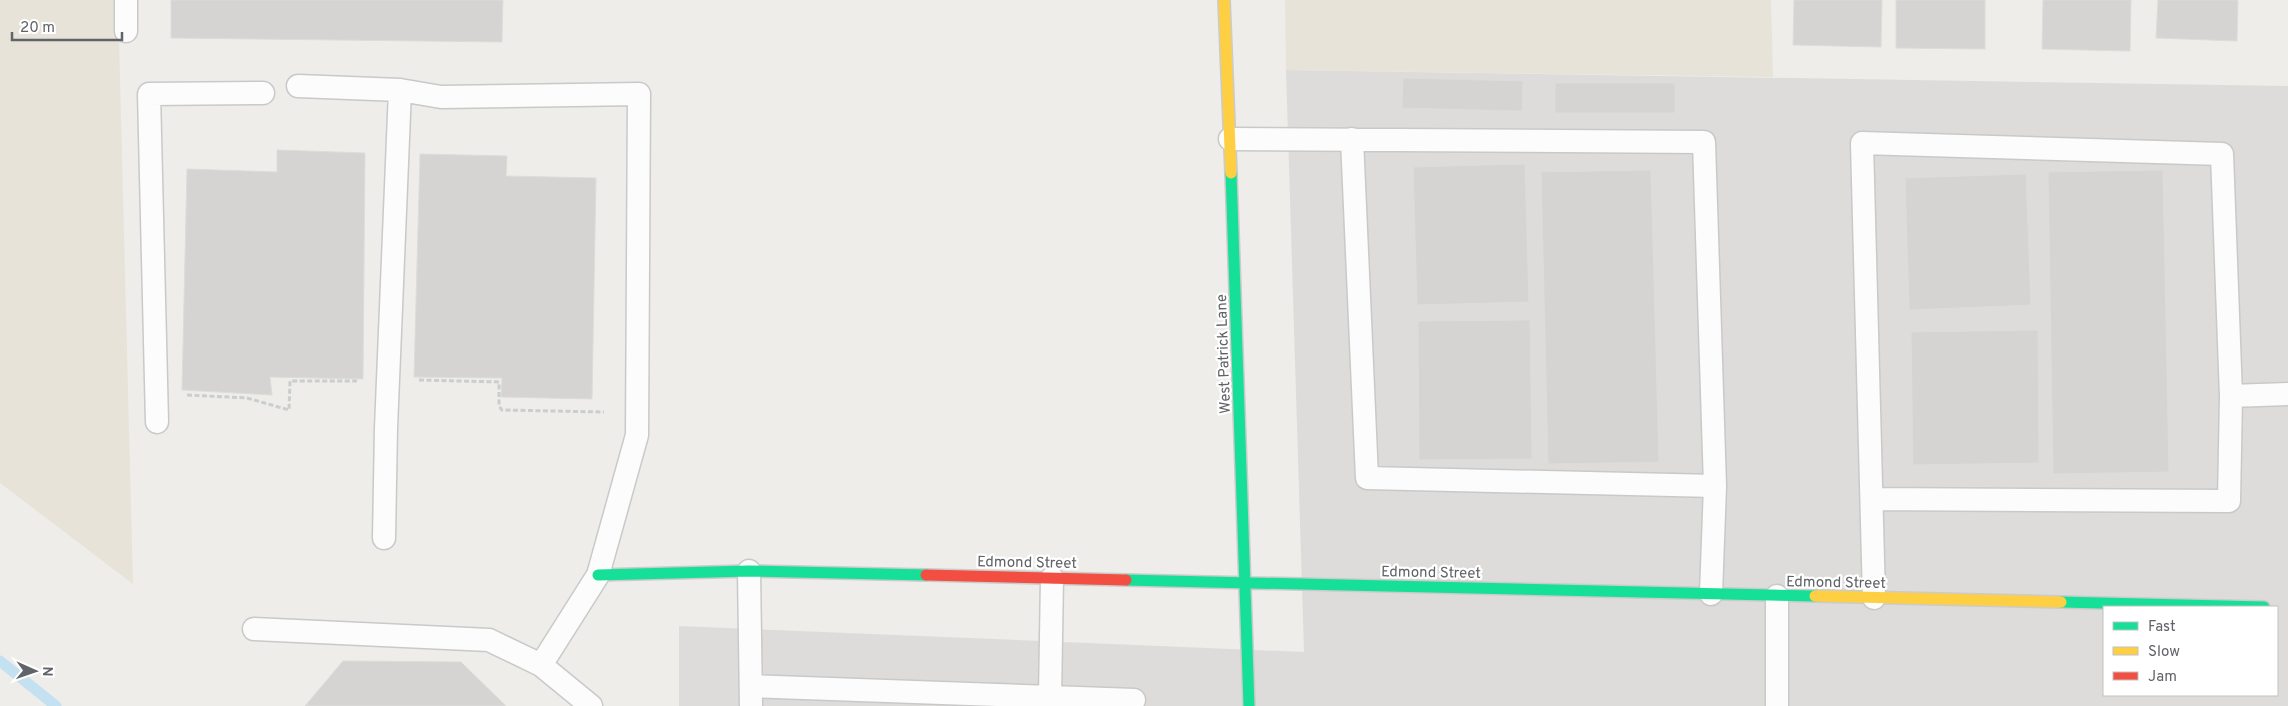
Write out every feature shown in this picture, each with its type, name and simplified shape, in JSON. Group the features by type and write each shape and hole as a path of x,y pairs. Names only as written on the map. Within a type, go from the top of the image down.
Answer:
{"street":[{"name":"West Patrick Lane","path":"1224,0 1246,582 1248,706"},
{"name":"Edmond Street","path":"598,575 750,570 2221,606"}],"lane":[{"path":"126,0 126,31"},
{"path":"298,86 400,90 440,97 639,94 637,434 598,575 541,665"},
{"path":"384,538 386,428 400,90"},
{"path":"157,422 149,94 263,93"},
{"path":"1230,139 1704,142 1715,486 1711,594"},
{"path":"1352,139 1367,478 1715,486"},
{"path":"1872,499 2229,502 2231,396 2222,154 1862,143 1874,598"},
{"path":"2231,396 2288,394"},
{"path":"750,570 751,696 1050,697 1134,700"},
{"path":"1050,697 1052,578"},
{"path":"1777,596 1777,706"},
{"path":"254,629 489,640 541,665 592,706"}],"path":[{"path":"412,380 500,382 499,406 502,410 604,412"},
{"path":"187,395 247,398 290,410 290,381 363,381"}],"shaded area":[{"path":"1286,70 2288,86 2288,706 679,706 679,626 1304,652"}],"sand":[{"path":"0,0 118,0 133,584 0,483"},
{"path":"1285,0 1771,0 1773,77 1286,70"}],"building":[{"path":"171,0 503,0 502,42 171,38"},
{"path":"1794,0 1882,0 1881,47 1793,45"},
{"path":"1896,0 1985,0 1985,49 1896,48"},
{"path":"2043,0 2131,0 2130,51 2042,49"},
{"path":"2158,0 2238,0 2237,41 2156,38"},
{"path":"1403,78 1523,81 1522,111 1402,108"},
{"path":"1555,83 1675,83 1675,113 1555,113"},
{"path":"277,150 365,153 363,379 270,377 272,395 182,390 187,169 277,172"},
{"path":"420,154 507,156 506,176 596,178 592,399 501,397 502,378 414,377"},
{"path":"1525,164 1529,302 1417,305 1413,167"},
{"path":"1651,170 1659,462 1548,464 1541,172"},
{"path":"2163,170 2169,472 2053,474 2048,172"},
{"path":"2026,174 2031,305 1909,310 1905,178"},
{"path":"1530,320 1532,459 1419,460 1418,321"},
{"path":"2038,330 2039,463 1913,465 1911,332"},
{"path":"343,661 461,662 506,706 305,706"}],"waterway":[{"path":"0,661 56,706"}],"traffic: fast":[{"path":"1231,173 1249,706"},
{"path":"598,575 749,571 926,575"},
{"path":"1126,580 1815,596"},
{"path":"2061,602 2223,606"}],"traffic: slow":[{"path":"1224,0 1231,173"},
{"path":"1815,596 2061,602"}],"traffic: jam":[{"path":"926,575 1126,580"}]}
